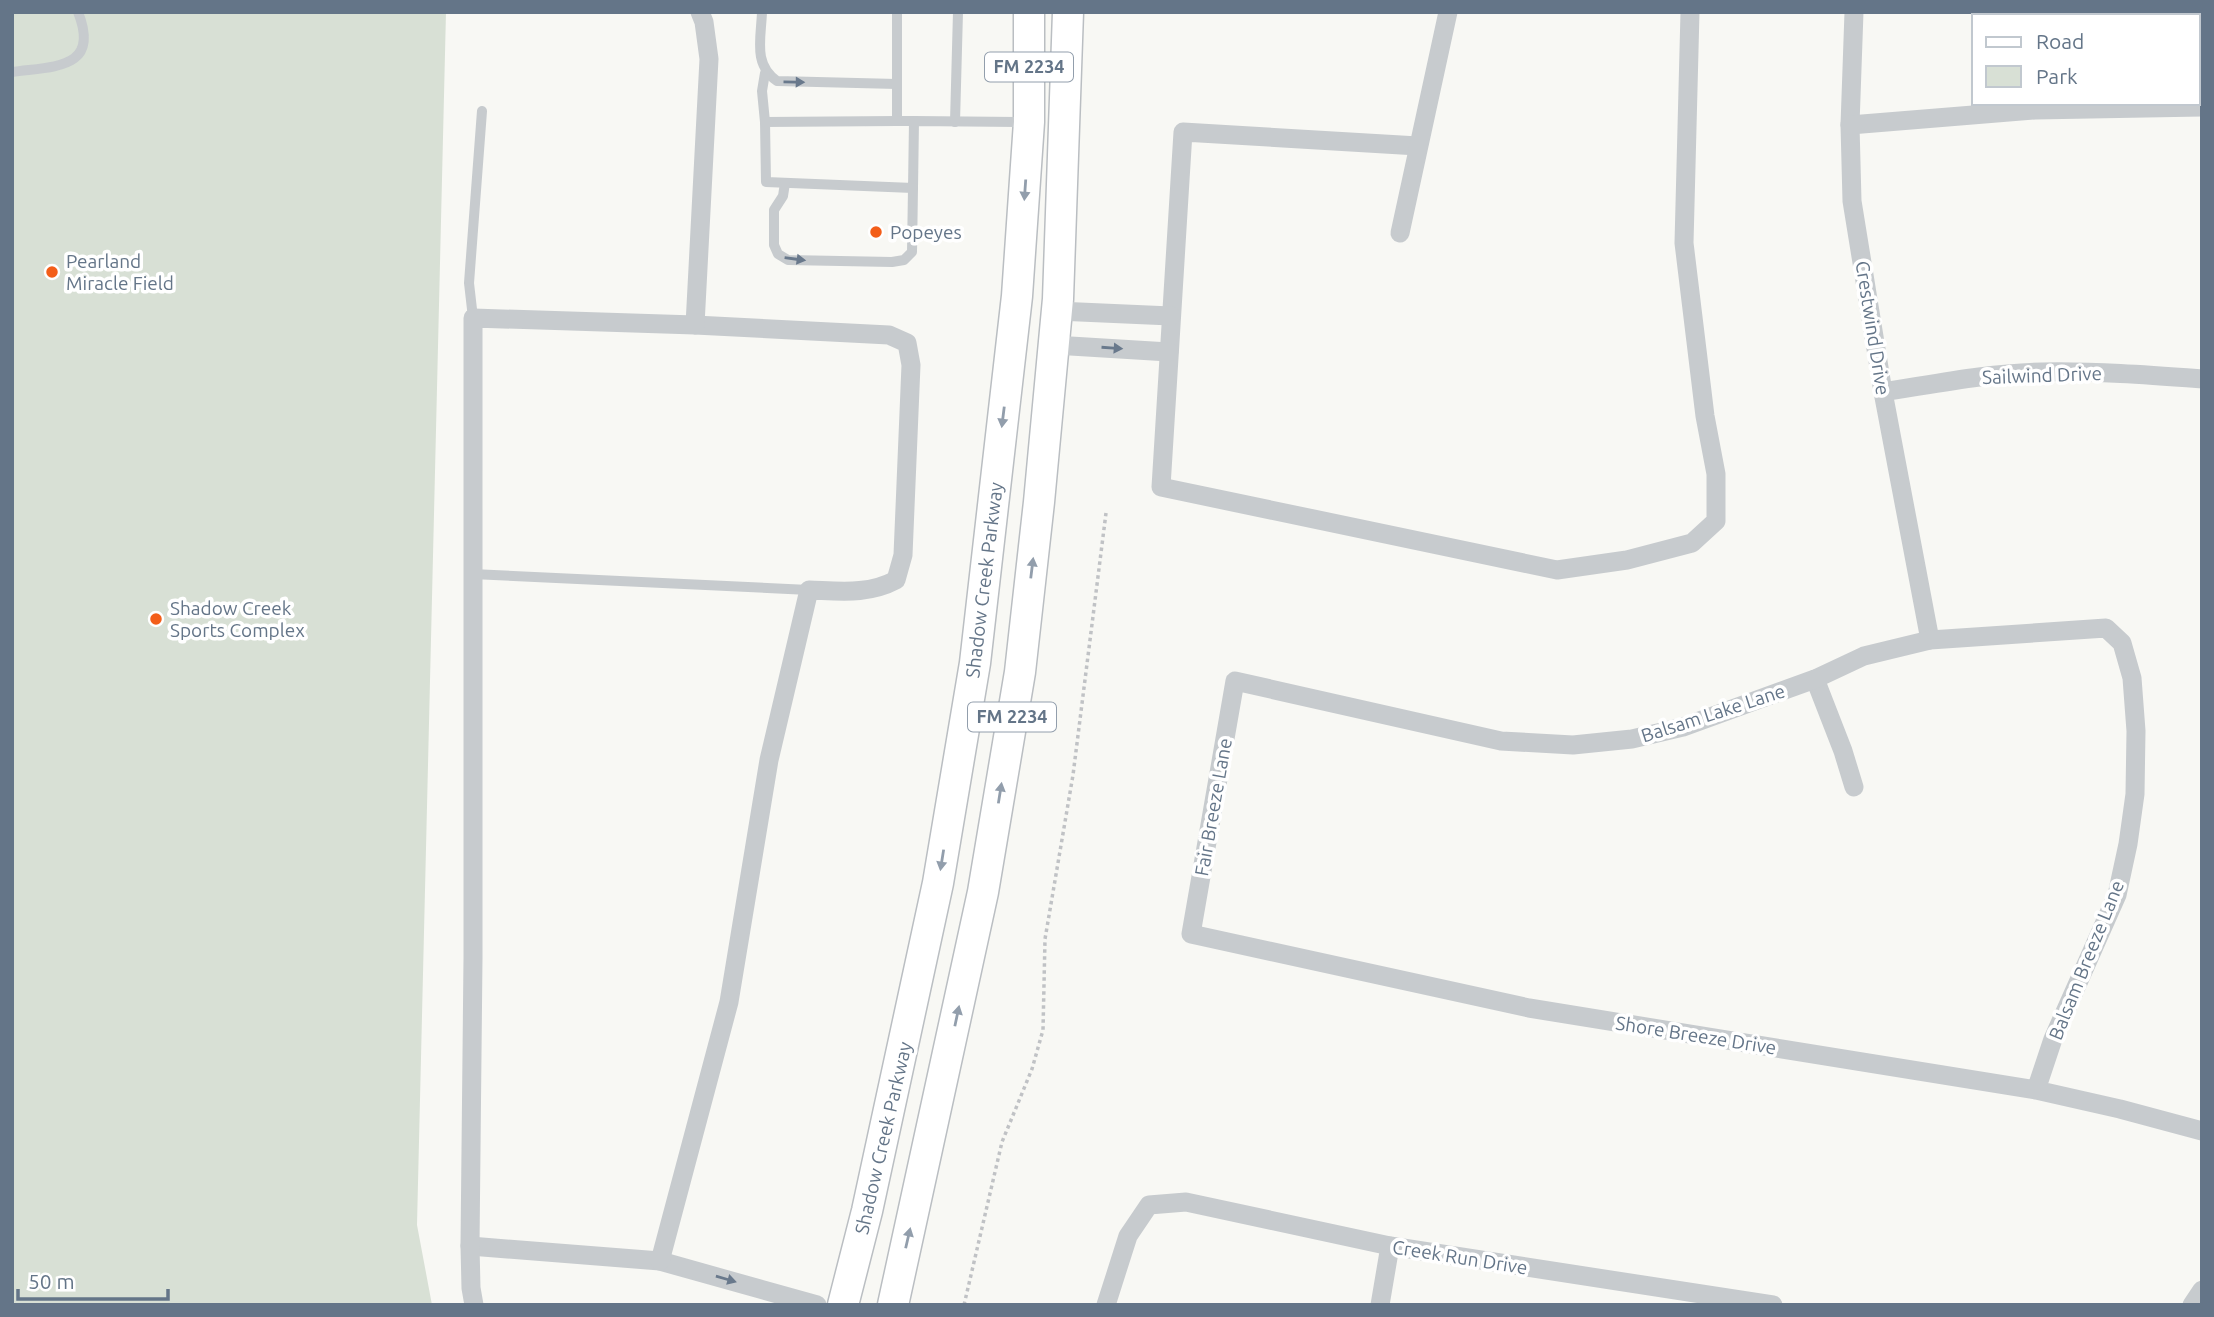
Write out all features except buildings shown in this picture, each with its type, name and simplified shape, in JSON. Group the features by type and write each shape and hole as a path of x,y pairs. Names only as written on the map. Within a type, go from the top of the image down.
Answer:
{"main road":[{"name":"Shadow Creek Parkway","path":"844,1305 867,1212 938,883 975,663 1017,296 1029,122 1029,12"},
{"name":"FM 2234","path":"892,1305 983,892 1020,672 1057,311 1068,12"}],"street":[{"path":"695,325 709,59 700,12"},
{"path":"1399,233 1448,12"},
{"path":"1418,146 1183,132 1161,487 1557,570 1627,560 1692,543 1716,521 1716,474 1705,416 1684,243 1690,12"},
{"name":"Crestwind Drive","path":"1854,12 1850,125 1852,201 1883,392 1930,640"},
{"path":"1850,125 2035,110 2202,107"},
{"path":"1057,311 1171,316"},
{"path":"474,1305 470,1246 473,318 889,334 907,343 911,365 903,555 896,580 880,588 809,590 769,760 729,1002 660,1261"},
{"path":"1054,345 1169,352"},
{"name":"Sailwind Drive","path":"1883,392 1976,377 2040,372 2118,373 2202,379"},
{"name":"Balsam Lake Lane","path":"1235,681 1501,741 1573,745 1632,739 1683,727 1815,679 1864,656 1930,640 2106,628"},
{"name":"Balsam Breeze Lane","path":"2036,1090 2053,1039 2117,895 2128,844 2135,794 2136,731 2132,678 2122,643 2106,628"},
{"path":"1815,679 1854,787"},
{"name":"Fair Breeze Lane","path":"1191,934 1235,681"},
{"name":"Shore Breeze Drive","path":"1191,934 1529,1008 2036,1090 2202,1131"},
{"name":"Creek Run Drive","path":"1106,1305 1128,1236 1149,1205 1186,1202 1390,1246 1773,1305"},
{"path":"470,1246 660,1261 817,1305"},
{"path":"1380,1305 1390,1246"}],"lane":[{"path":"12,72 67,63 78,58 85,42 78,12"},
{"path":"762,12 761,59 765,73 762,92 766,182 913,188"},
{"path":"897,12 897,121"},
{"path":"955,122 958,12"},
{"path":"765,73 777,81 897,84"},
{"path":"473,318 469,283 482,111"},
{"path":"785,183 783,197 774,210 774,246 778,254 788,260 904,260 912,252 914,121"},
{"path":"765,122 1029,122"},
{"path":"472,574 809,590"}],"path":[{"path":"964,1305 1002,1142 1032,1069 1043,1030 1045,939 1073,775 1106,513"}],"green space":[{"name":"Shadow Creek Sports Complex","path":"12,12 446,12 417,1225 432,1305 12,1305"}],"place":[{"name":"Popeyes","path":"876,232"},
{"name":"Pearland Miracle Field","path":"52,272"},
{"name":"Shadow Creek Sports Complex","path":"156,619"}]}
